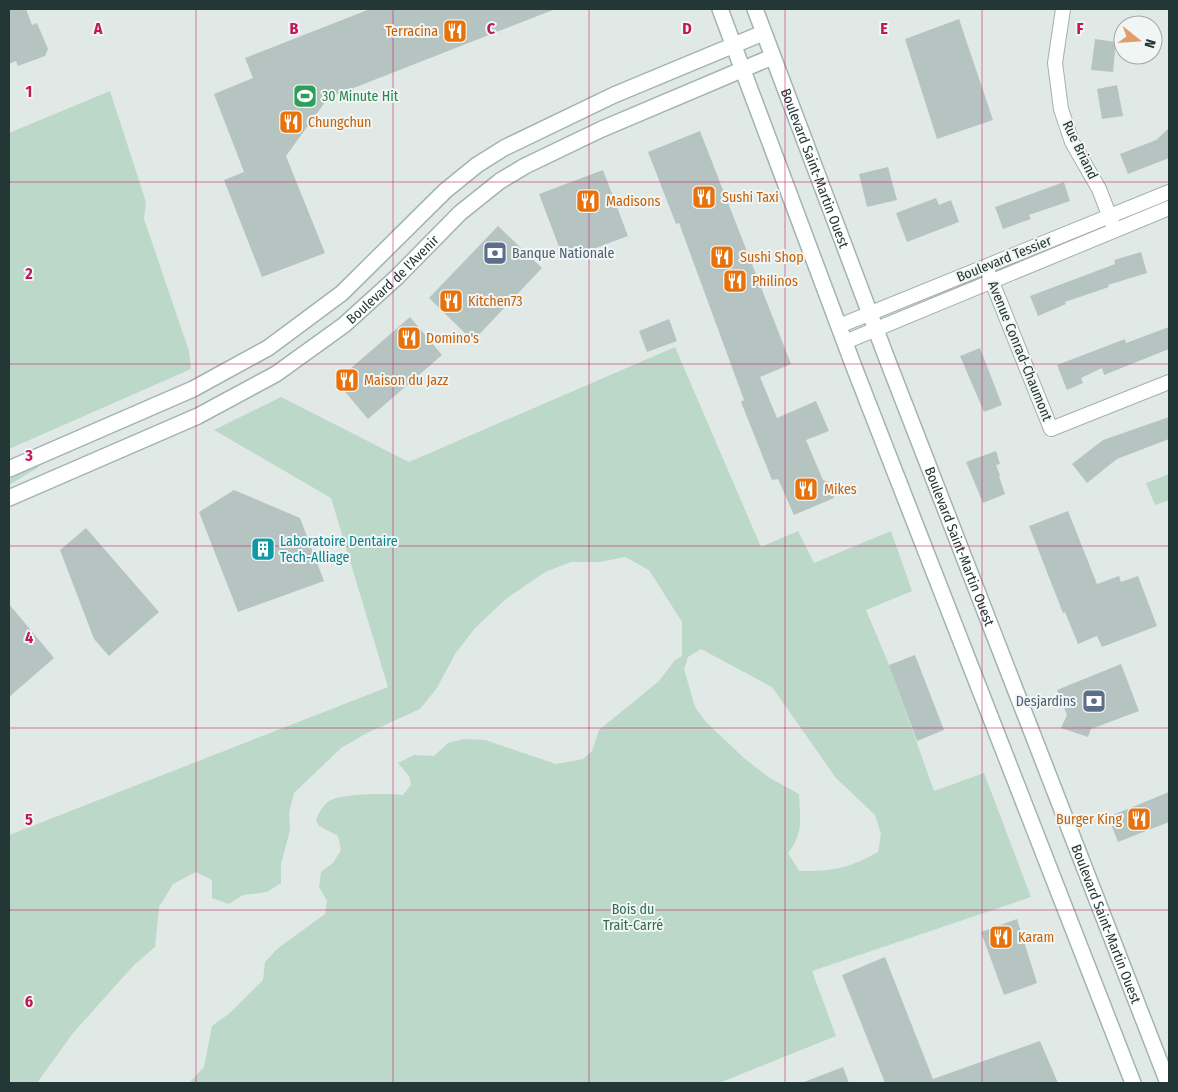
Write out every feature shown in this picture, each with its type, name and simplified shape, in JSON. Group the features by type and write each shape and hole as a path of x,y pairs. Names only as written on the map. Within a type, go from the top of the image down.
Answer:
{"main road":[{"path":"720,9 838,326 1133,1083"},
{"name":"Boulevard Saint-Martin Ouest","path":"755,9 875,329 1168,1083"},
{"name":"Boulevard de l'Avenir","path":"9,469 193,389 246,362 304,323 342,293 445,191 486,160 558,121 763,32"},
{"name":"Boulevard de l'Avenir","path":"9,498 198,416 262,382 314,348 344,325 397,277 450,222 500,181 525,166 580,139 772,57"}],"street":[{"name":"Rue Briand","path":"1063,9 1055,63 1061,109 1072,142 1099,189 1112,223"},
{"name":"Boulevard Tessier","path":"845,342 992,280 1112,223 1169,192"},
{"name":"Boulevard Tessier","path":"838,326 986,266 1112,223 1169,208"},
{"name":"Avenue Conrad-Chaumont","path":"986,266 1051,430 1169,382"}],"green space":[{"path":"110,91 146,202 144,219 189,351 191,369 9,449 9,133"},
{"name":"Bois du Trait-Carré","path":"675,347 761,547 798,531 814,563 891,531 912,591 866,610 890,667 934,791 984,773 1031,897 812,971 836,1036 719,1083 189,1083 204,1067 212,1026 230,1013 263,980 265,962 277,949 325,914 327,901 319,887 321,872 333,863 341,850 338,836 319,826 316,820 321,809 326,804 332,799 351,796 403,795 411,785 409,776 398,763 414,755 434,756 448,743 464,739 485,740 556,764 583,759 592,751 599,730 659,681 675,660 682,656 682,622 649,570 625,557 600,562 571,562 545,572 506,599 475,628 455,654 437,688 420,709 367,733 341,748 294,793 289,813 290,830 281,864 281,883 267,892 243,895 229,904 212,898 212,880 196,872 173,884 159,907 155,947 134,965 73,1033 37,1083 9,1083 9,835 388,687 331,498 214,430 281,397 409,462","holes":["701,649 772,687 836,778 875,815 881,834 878,852 840,868 799,871 788,853 799,832 799,794 768,777 744,758 707,723 695,707 684,669 688,657"]},
{"path":"38,465 39,467 9,485 9,478"},
{"path":"1169,474 1169,500 1155,505 1146,483"}],"building":[{"path":"9,9 26,9 32,25 37,23 48,49 45,56 18,66 16,61 9,64"},
{"path":"370,9 553,10 328,98 286,156 325,253 262,277 224,180 244,172 214,94 253,78 245,58"},
{"path":"959,19 993,120 937,139 905,39"},
{"path":"1095,39 1113,42 1113,72 1091,70"},
{"path":"1117,85 1123,116 1102,119 1097,89"},
{"path":"1169,128 1169,158 1128,174 1120,154 1156,140"},
{"path":"700,131 791,364 760,377 777,418 816,401 829,431 806,440 823,480 828,482 834,498 794,515 778,479 772,480 741,402 744,400 679,223 676,224 648,152"},
{"path":"888,167 897,200 867,207 859,174"},
{"path":"603,170 628,236 564,260 539,194"},
{"path":"1064,182 1070,201 1029,215 1031,219 1003,229 995,207"},
{"path":"936,198 939,205 951,200 959,222 907,242 896,213"},
{"path":"498,226 542,268 473,341 429,298"},
{"path":"1141,252 1147,273 1108,285 1109,287 1065,302 1066,304 1038,316 1030,296 1115,264 1114,260"},
{"path":"410,317 442,355 368,419 336,381"},
{"path":"669,319 677,341 647,352 639,331"},
{"path":"1169,327 1169,349 1104,375 1102,368 1081,378 1083,383 1067,390 1057,365 1125,339 1126,343"},
{"path":"980,348 1002,405 984,412 960,356"},
{"path":"1169,417 1169,439 1117,459 1087,483 1072,464 1103,440"},
{"path":"996,451 1000,464 996,465 1005,494 983,503 966,462"},
{"name":"Laboratoire Dentaire Tech-Alliage","path":"234,490 300,518 324,581 238,612 199,512"},
{"path":"1068,511 1097,584 1119,576 1121,582 1138,576 1157,626 1102,647 1097,636 1078,644 1065,612 1063,613 1029,526"},
{"path":"86,528 159,612 109,656 94,639 60,550"},
{"path":"9,604 54,658 9,697"},
{"path":"915,655 944,730 917,741 889,665"},
{"path":"1121,664 1139,711 1091,729 1088,737 1061,728 1067,715 1057,690"},
{"name":"Burger King","path":"1169,792 1169,822 1118,842 1108,817"},
{"path":"1017,919 1037,983 1004,995 981,932"},
{"path":"885,957 933,1079 1040,1041 1058,1083 885,1083 842,975"},
{"path":"843,1067 849,1083 804,1083 804,1082"}],"place":[{"name":"Terracina","path":"455,31"},
{"name":"30 Minute Hit","path":"305,96"},
{"name":"Chungchun","path":"291,122"},
{"name":"Sushi Taxi","path":"704,197"},
{"name":"Madisons","path":"588,201"},
{"name":"Banque Nationale","path":"495,253"},
{"name":"Sushi Shop","path":"722,257"},
{"name":"Philinos","path":"735,281"},
{"name":"Kitchen73","path":"451,301"},
{"name":"Domino's","path":"409,338"},
{"name":"Maison du Jazz","path":"347,380"},
{"name":"Mikes","path":"806,489"},
{"name":"Laboratoire Dentaire Tech-Alliage","path":"263,549"},
{"name":"Desjardins","path":"1094,701"},
{"name":"Burger King","path":"1139,819"},
{"name":"Karam","path":"1001,937"}]}
